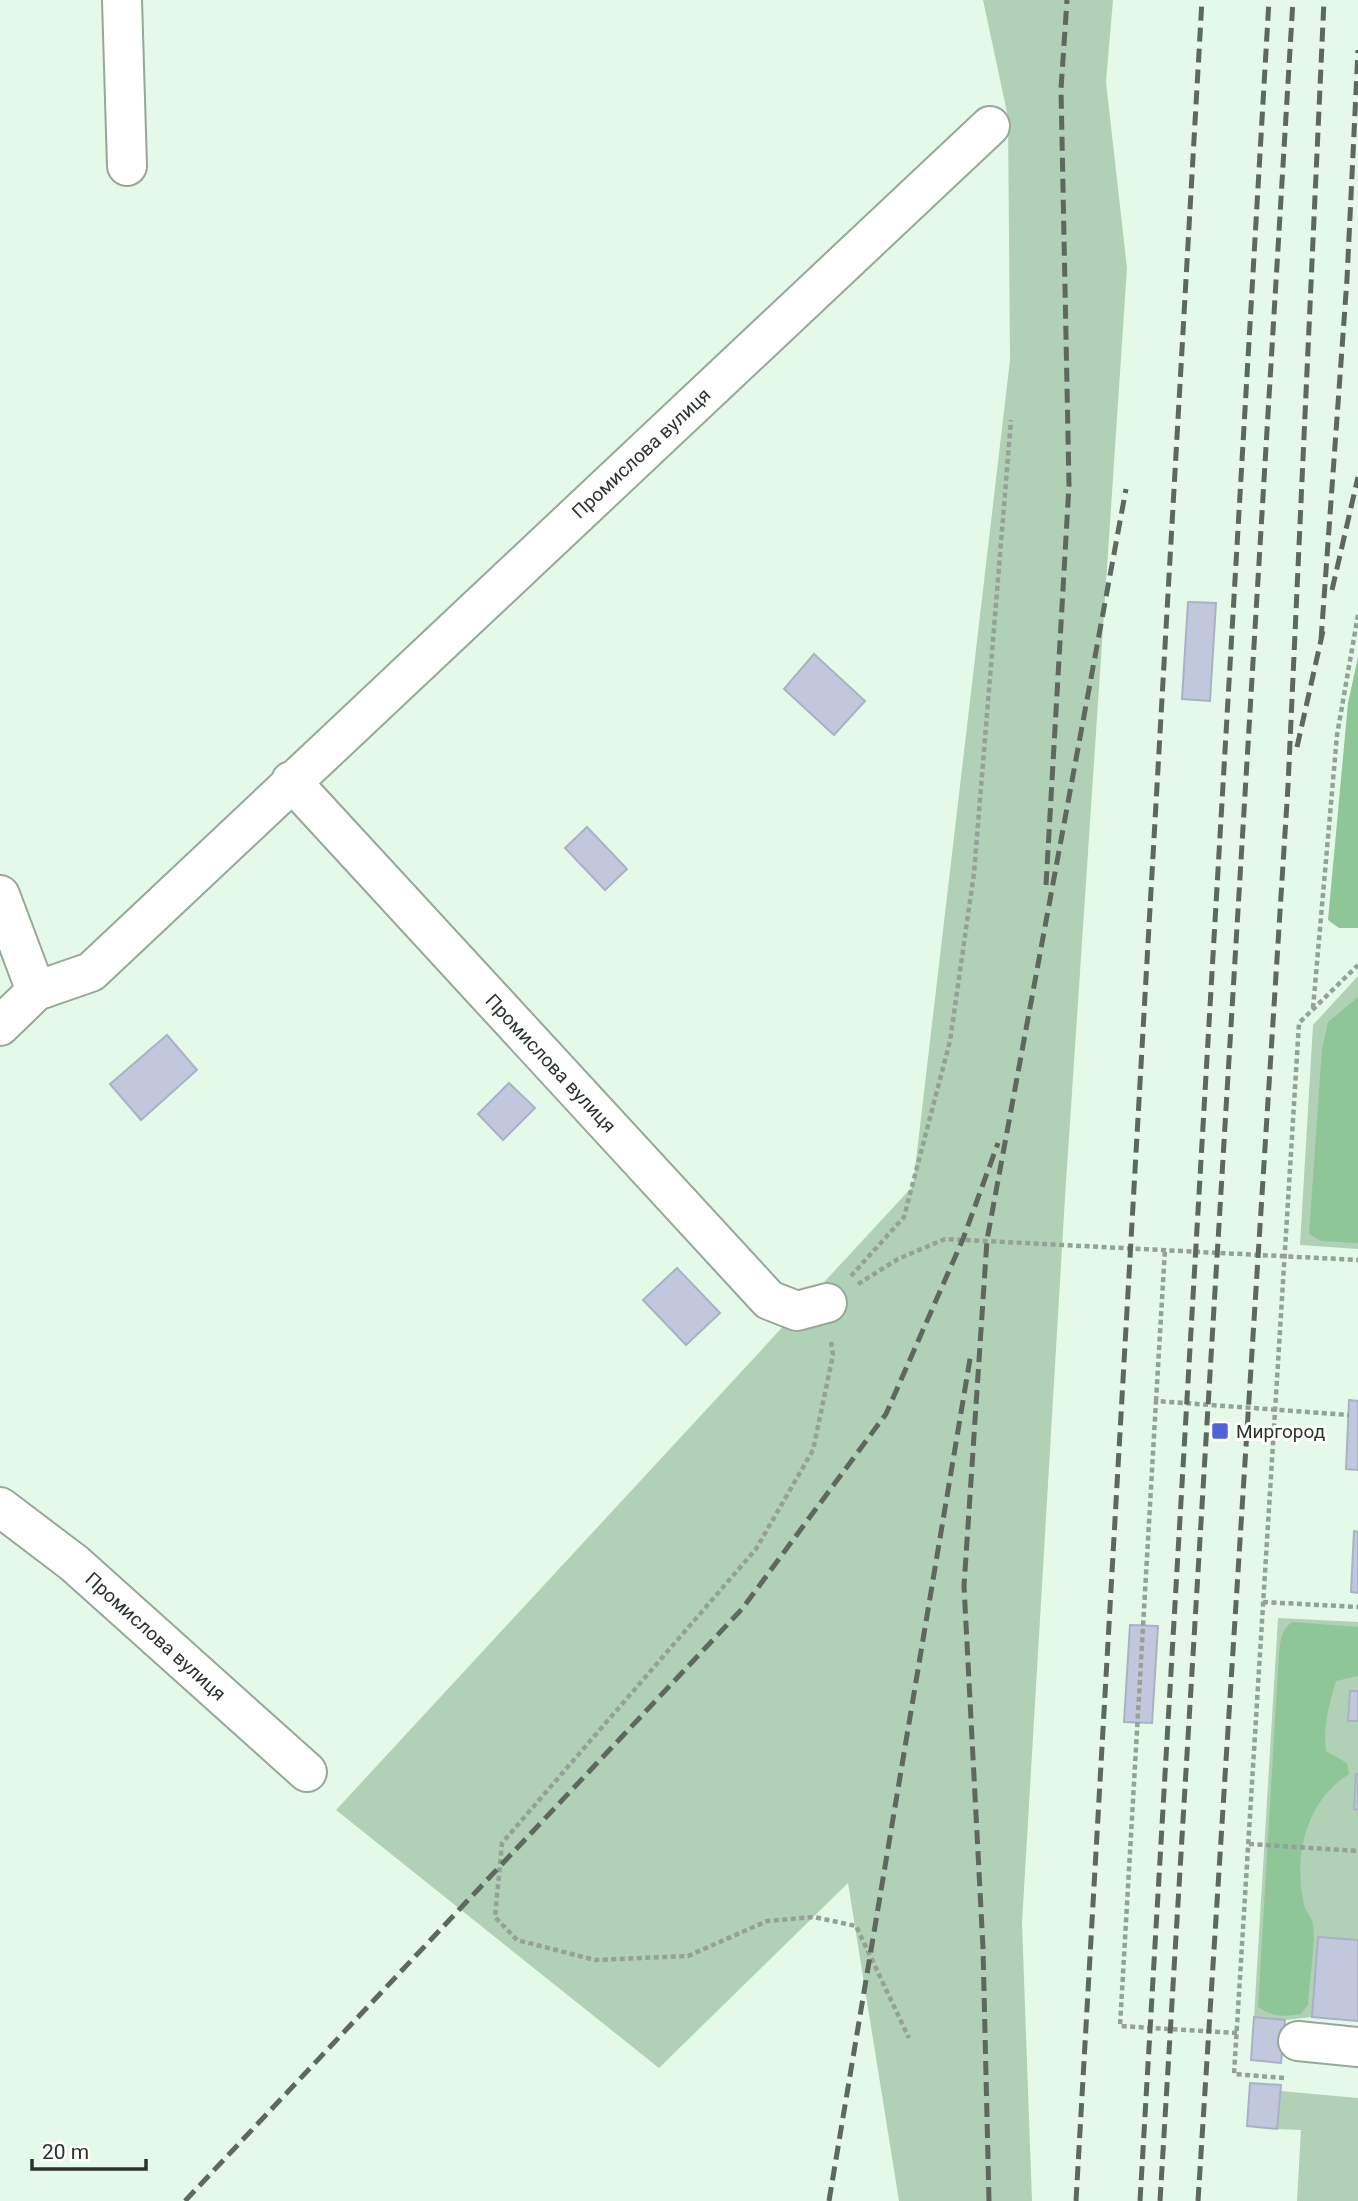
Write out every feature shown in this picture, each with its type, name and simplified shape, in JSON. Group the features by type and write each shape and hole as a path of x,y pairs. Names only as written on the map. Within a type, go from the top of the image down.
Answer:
{"street":[{"path":"122,0 127,166"},
{"name":"Промислова вулиця","path":"0,1026 36,991 91,972 990,126"},
{"name":"Промислова вулиця","path":"292,781 769,1300 797,1311 827,1303"},
{"path":"0,895 36,991"},
{"name":"Промислова вулиця","path":"0,1507 74,1563 306,1772"},
{"path":"1298,2041 1358,2047"}],"path":[{"path":"909,2038 856,1926 814,1917 767,1921 688,1956 595,1960 517,1940 495,1917 502,1843 756,1549 813,1450 833,1355 827,1303 904,1217 950,1041 974,873 1011,421"},
{"path":"1313,1009 1337,735 1358,615"},
{"path":"1165,1249 1120,2026 1237,2033 1299,1023 1358,965"},
{"path":"827,1303 898,1259 945,1239 1358,1261"},
{"path":"1156,1401 1349,1415"},
{"path":"1263,1602 1358,1607"},
{"path":"1249,1844 1358,1851"}],"green space":[{"path":"983,0 1113,0 1106,82 1127,268 1065,1197 1022,1923 1032,2201 899,2201 848,1883 659,2068 336,1810 913,1186 1010,360 1008,117"},
{"path":"1358,657 1358,928 1339,928 1328,920 1348,703"},
{"path":"1358,976 1358,1249 1300,1245 1313,1025"},
{"path":"1358,997 1358,1243 1321,1241 1309,1234 1322,1049 1328,1022"},
{"path":"1278,1618 1358,1622 1358,1940 1318,1937 1312,2017 1285,2020 1254,2017"},
{"path":"1293,1622 1358,1627 1358,1676 1336,1681 1329,1707 1325,1733 1326,1751 1347,1763 1349,1774 1334,1785 1322,1799 1306,1831 1300,1867 1301,1886 1314,1932 1308,2005 1301,2014 1284,2016 1258,2007 1279,1654 1283,1632"},
{"path":"1280,2091 1358,2098 1358,2201 1297,2201 1301,2130 1277,2129"}],"building":[{"path":"1188,602 1216,603 1210,701 1182,699"},
{"path":"814,654 865,701 834,735 784,689"},
{"path":"587,827 627,869 605,890 565,848"},
{"path":"167,1035 197,1070 141,1120 110,1084"},
{"path":"509,1083 535,1108 503,1140 478,1114"},
{"path":"677,1268 720,1313 686,1345 643,1300"},
{"path":"1349,1400 1358,1401 1358,1470 1346,1469"},
{"path":"1354,1531 1358,1532 1358,1593 1351,1592"},
{"path":"1130,1625 1158,1626 1152,1723 1124,1722"},
{"path":"1350,1691 1358,1691 1358,1721 1348,1721"},
{"path":"1358,1774 1358,1810 1354,1809"},
{"path":"1318,1937 1358,1940 1358,2021 1312,2017"},
{"path":"1254,2017 1285,2020 1281,2063 1251,2060"},
{"path":"1250,2083 1281,2085 1277,2129 1247,2126"}],"railway":[{"path":"1046,885 1069,485 1061,89 1067,0"},
{"path":"1076,2201 1202,0"},
{"path":"1140,2201 1269,0"},
{"path":"1160,2201 1293,0"},
{"path":"1198,2201 1288,786 1324,0"},
{"path":"1321,640 1347,279 1358,50"},
{"path":"1332,590 1358,477"},
{"path":"989,2201 983,1948 964,1586 987,1240 1126,489"},
{"path":"1297,747 1323,631"},
{"path":"185,2201 742,1609 886,1414 963,1239 998,1143"},
{"path":"829,2201 971,1353"}],"place":[{"name":"Миргород","path":"1220,1431"}]}
